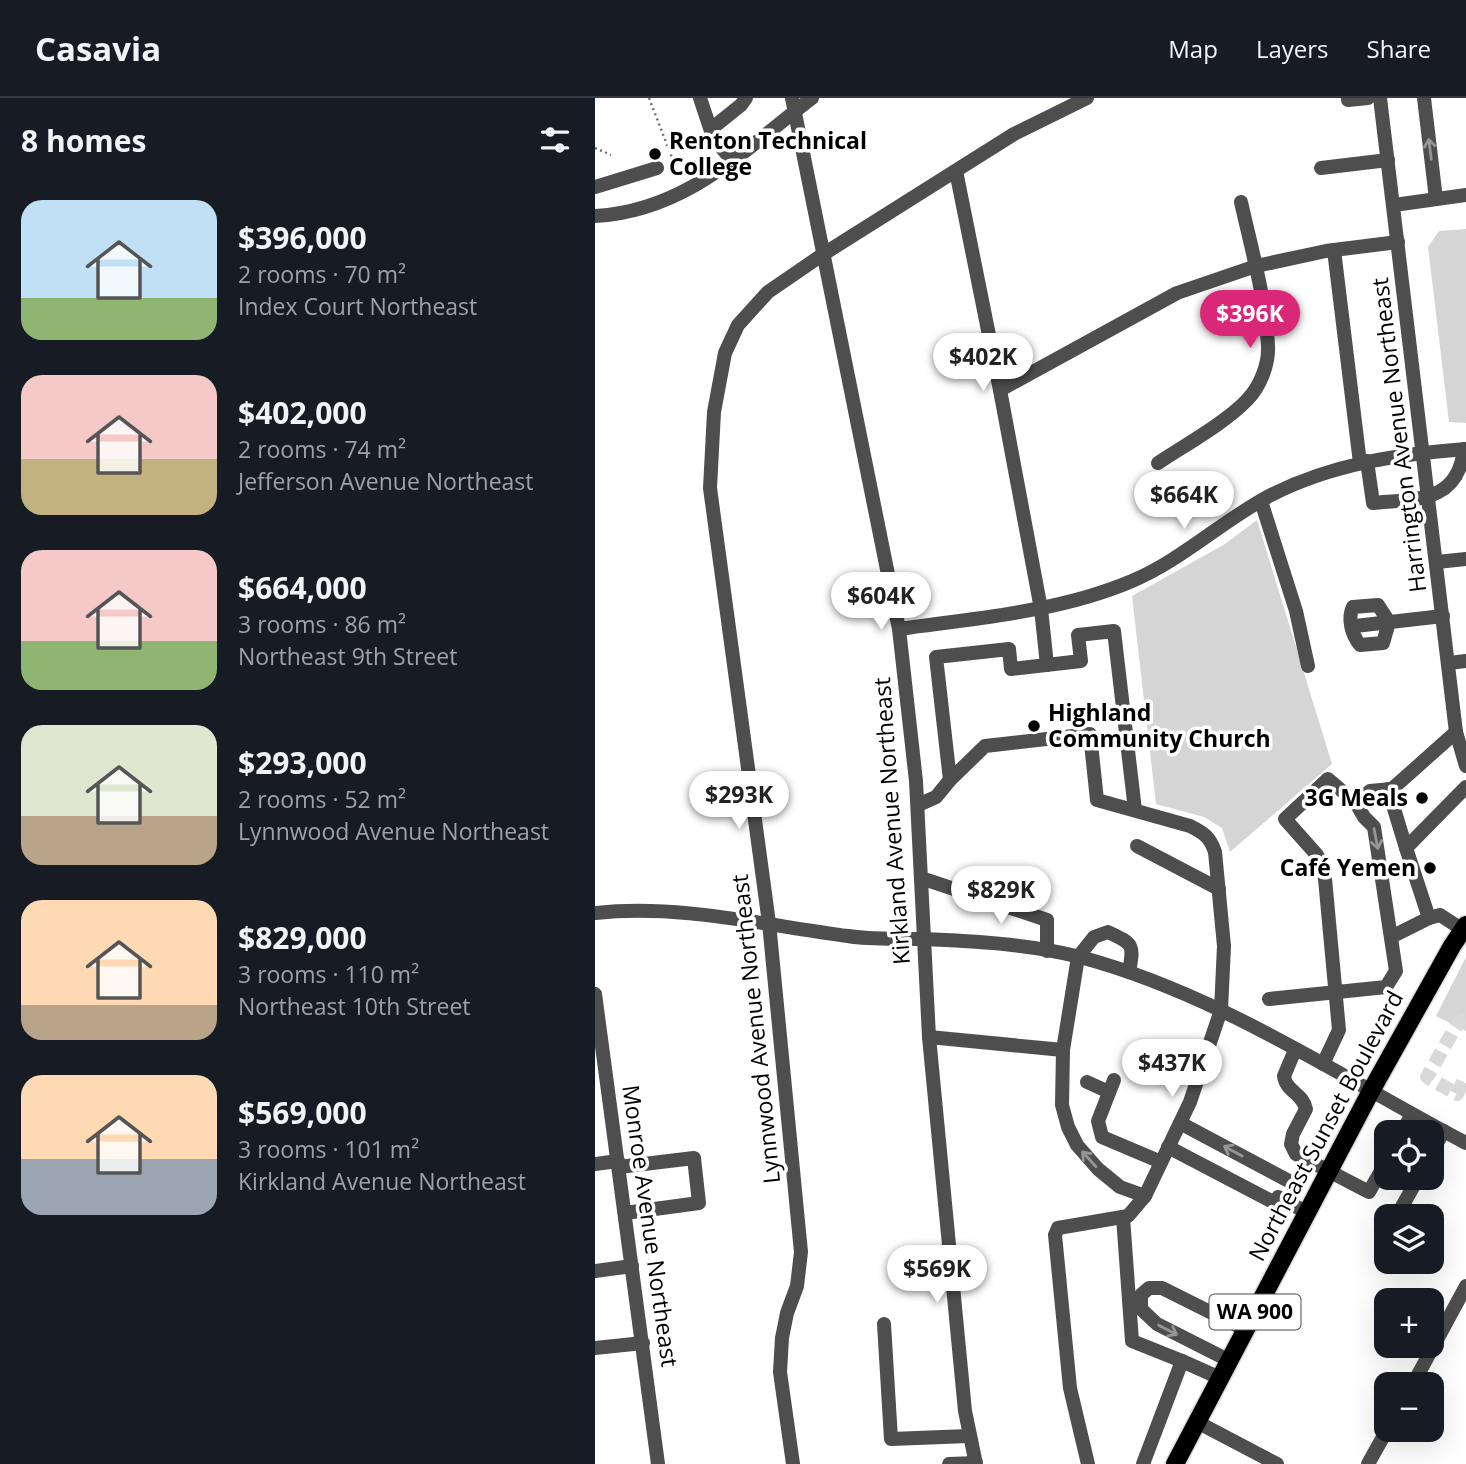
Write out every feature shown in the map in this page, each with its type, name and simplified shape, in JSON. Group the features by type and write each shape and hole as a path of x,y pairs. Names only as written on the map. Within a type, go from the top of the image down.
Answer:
{"main road":[{"name":"Northeast Sunset Boulevard","path":"1175,1464 1371,1091 1464,927"}],"street":[{"path":"700,98 713,137 733,162"},
{"path":"711,130 746,98"},
{"path":"595,216 616,215 649,207 691,189 733,162 793,105 812,98"},
{"name":"Lynnwood Avenue Northeast","path":"793,1464 780,1372 782,1338 797,1286 801,1252 769,923 710,488 714,412 725,353 738,325 768,292 1014,134 1087,98"},
{"path":"1347,98 1368,98"},
{"name":"Harrington Avenue Northeast","path":"1380,98 1457,732 1466,766"},
{"path":"1424,98 1436,199"},
{"name":"Kirkland Avenue Northeast","path":"793,105 899,629 918,805 929,1037 965,1411 976,1464"},
{"path":"1321,168 1388,160"},
{"path":"595,187 662,169"},
{"path":"956,171 1041,609 1047,665"},
{"path":"1394,205 1466,195"},
{"path":"1158,463 1247,400 1258,384 1266,364 1268,347 1256,267 1241,202"},
{"path":"1000,390 1177,293 1256,267 1334,250 1398,242"},
{"path":"899,629 1041,609 1096,594 1161,567 1261,501 1322,473 1363,462 1424,452 1465,449 1462,466 1448,488 1429,498 1373,503 1363,462 1334,250"},
{"path":"1261,501 1296,611 1308,666"},
{"path":"1437,562 1466,559"},
{"path":"1355,626 1443,616"},
{"path":"950,780 936,657 1009,649 1011,670 1081,661 1078,635 1114,631 1135,810"},
{"path":"1449,663 1466,661"},
{"path":"1356,803 1370,791 1392,789 1457,732"},
{"path":"918,805 936,797 985,747 1090,734 1097,800 1204,832 1211,839 1215,852 1224,946 1220,1010 1190,1102 1145,1196 1128,1216 1058,1228 1055,1235 1070,1388 1088,1464"},
{"path":"1269,999 1336,992 1386,987 1396,971 1374,828 1356,803 1328,779 1285,819 1317,855 1324,868 1336,992 1339,1030 1323,1065"},
{"path":"1406,848 1466,787"},
{"path":"1388,789 1429,918"},
{"path":"1137,845 1219,889"},
{"path":"921,878 1047,920 1047,951"},
{"path":"595,913 679,911 850,937 1000,943 1078,957 1172,988 1220,1010 1423,1120"},
{"path":"1391,937 1429,918 1444,916 1464,927"},
{"path":"1129,972 1132,946 1126,940 1108,932 1094,937 1078,957 1063,1050 1062,1105 1068,1127 1077,1145 1098,1169 1120,1187 1145,1196"},
{"name":"Monroe Avenue Northeast","path":"595,994 658,1464"},
{"path":"929,1037 1063,1050"},
{"path":"1295,1050 1284,1076 1285,1082 1300,1095 1306,1109 1293,1134 1291,1144 1296,1154 1369,1192 1374,1183"},
{"path":"1087,1082 1112,1086 1098,1121 1102,1137 1161,1162"},
{"path":"1409,1120 1412,1114"},
{"path":"1180,1123 1287,1180"},
{"path":"1444,1131 1466,1143"},
{"path":"1168,1147 1308,1213"},
{"path":"595,1164 694,1158 699,1203 625,1213"},
{"path":"1123,1217 1135,1293 1141,1309 1153,1321 1230,1361"},
{"path":"595,1271 632,1266"},
{"path":"1135,1293 1171,1285 1246,1330"},
{"path":"1419,1372 1466,1286"},
{"path":"1135,1293 1132,1341 1220,1378"},
{"path":"884,1324 891,1439 969,1436"},
{"path":"595,1348 643,1343"},
{"path":"1143,1464 1182,1362"},
{"path":"1197,1422 1277,1464"},
{"path":"1368,1464 1380,1442"},
{"path":"949,1464 976,1464"}],"path":[{"path":"649,98 676,168 662,169"},
{"path":"595,148 611,155"}],"shaded area":[{"path":"1466,229 1466,423 1449,422 1428,247 1439,231"},
{"path":"1257,520 1332,764 1230,852 1222,828 1204,817 1156,804 1132,596 1225,544"},
{"path":"1466,957 1466,1031 1436,1016"}],"tunnel":[{"path":"1466,1020 1459,1022 1427,1077 1457,1094 1466,1076"}],"place":[{"name":"Renton Technical College","path":"655,154"},
{"name":"Highland Community Church","path":"1034,726"},
{"name":"3G Meals","path":"1422,798"},
{"name":"Café Yemen","path":"1430,868"}]}
